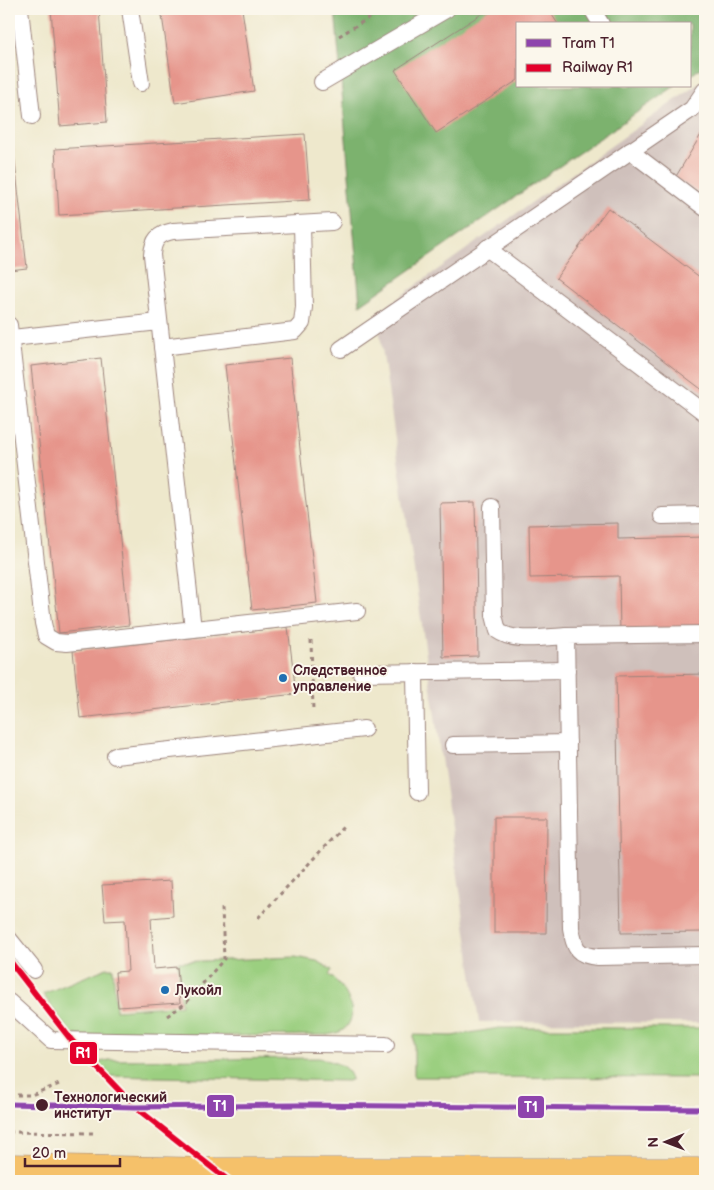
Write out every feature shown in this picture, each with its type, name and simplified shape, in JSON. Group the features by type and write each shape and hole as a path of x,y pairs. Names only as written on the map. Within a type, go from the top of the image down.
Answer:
{"main road":[{"path":"9,1168 217,1172 705,1172"}],"lane":[{"path":"20,9 32,116"},
{"path":"130,9 141,83"},
{"path":"322,82 447,9"},
{"path":"592,9 600,22"},
{"path":"341,348 692,109 705,90"},
{"path":"630,151 705,208"},
{"path":"193,629 152,256 153,243 161,234 332,222"},
{"path":"162,348 295,332 302,323 304,307 302,224"},
{"path":"487,248 705,413"},
{"path":"159,322 10,332 46,636 56,642 67,643 357,611"},
{"path":"492,507 494,615 498,631 505,636 705,634"},
{"path":"662,516 705,515"},
{"path":"566,636 571,928 575,948 585,956 598,957 705,955"},
{"path":"360,673 567,670"},
{"path":"415,672 417,792"},
{"path":"115,756 364,729"},
{"path":"453,745 568,743"},
{"path":"9,939 34,970"},
{"path":"9,1002 51,1040 386,1046"}],"path":[{"path":"339,36 384,9"},
{"path":"311,616 314,734"},
{"path":"258,918 344,826"},
{"path":"145,1042 151,1026 186,1003 224,959 222,908"},
{"path":"9,1095 31,1095 62,1083"},
{"path":"9,1132 94,1133"}],"shaded area":[{"path":"705,79 705,1023 479,1022 377,313"}],"green space":[{"path":"335,9 705,9 705,65 692,75 692,22 516,22 516,88 672,88 360,305"},
{"path":"295,957 317,961 332,970 329,975 345,993 351,1009 349,1024 343,1030 327,1035 82,1037 70,1033 43,994 107,968 113,968 116,1010 181,1005 178,962"},
{"path":"499,1028 705,1028 705,1078 414,1077 414,1035 452,1036"},
{"path":"319,1058 334,1062 343,1067 352,1079 348,1081 107,1076 96,1063 109,1060"}],"building":[{"path":"51,9 99,9 107,122 60,126"},
{"path":"161,9 242,9 254,91 175,103"},
{"path":"489,9 548,9 557,22 516,22 516,81 436,133 395,70"},
{"path":"9,111 27,268 9,270"},
{"path":"705,128 705,196 675,178"},
{"path":"305,134 310,200 59,215 55,149"},
{"path":"608,208 705,281 705,392 556,278"},
{"path":"101,358 129,625 59,633 31,366"},
{"path":"290,358 317,603 252,610 225,365"},
{"path":"475,502 478,656 443,657 440,503"},
{"path":"618,523 618,539 705,537 705,631 620,633 619,576 530,578 529,525"},
{"path":"288,627 296,694 80,718 73,651"},
{"path":"705,674 705,932 621,933 616,676"},
{"path":"494,817 547,817 546,933 494,933"},
{"path":"171,881 173,916 151,918 154,969 177,967 180,1003 118,1007 115,972 128,971 125,920 105,921 102,885"}],"tram line":[{"name":"T1","path":"9,1104 135,1107 298,1105 705,1109"}],"rail line":[{"name":"R1","path":"9,960 72,1041 135,1107 229,1181"}],"place":[{"name":"Следственное управление","path":"283,678"},
{"name":"Лукойл","path":"165,990"},
{"name":"Технологический институт","path":"42,1105"}]}
